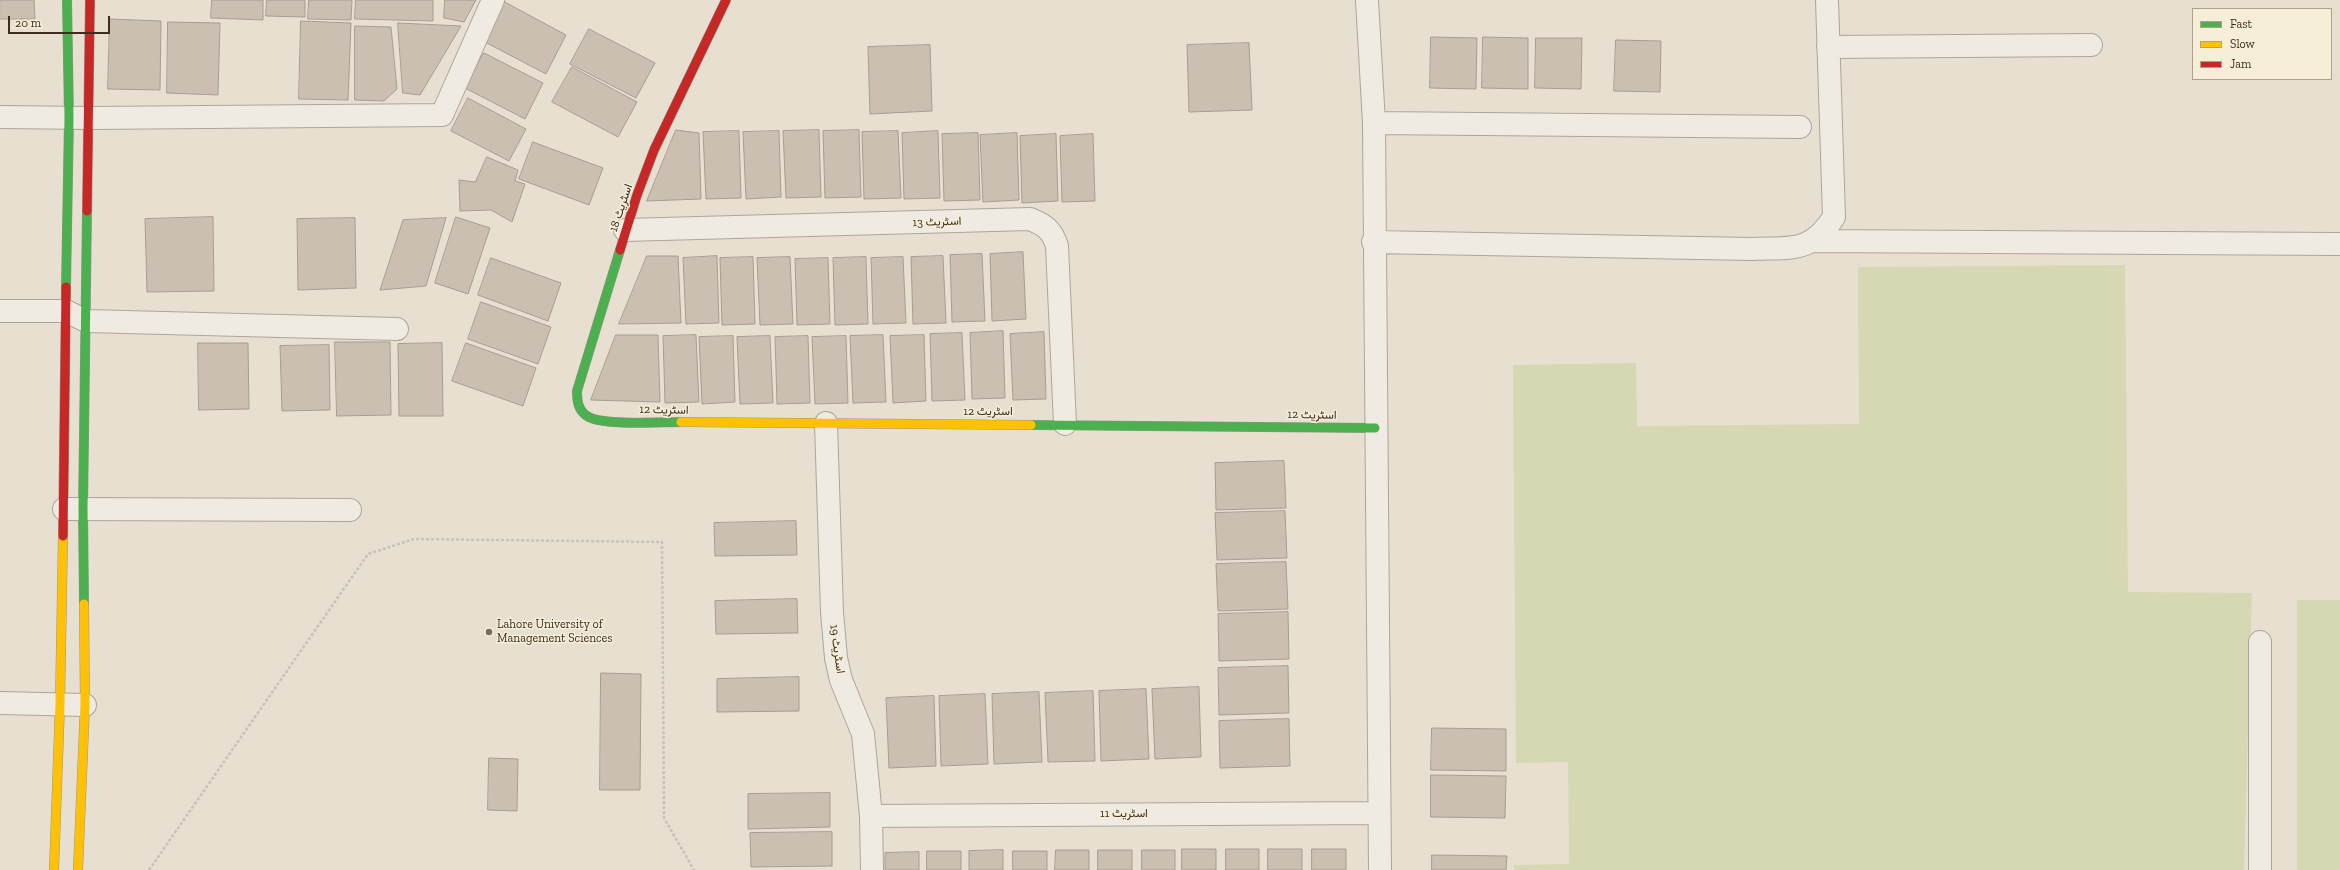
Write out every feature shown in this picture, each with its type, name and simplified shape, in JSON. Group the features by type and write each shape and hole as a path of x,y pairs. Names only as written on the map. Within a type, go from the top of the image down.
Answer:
{"street":[{"path":"54,870 60,704 86,321 80,118 67,0"},
{"path":"78,870 85,705 73,509 66,311 90,0"},
{"path":"0,117 80,118 442,115 493,0"},
{"name":"اسٹریٹ 18","path":"600,421 592,419 580,410 577,401 577,391 626,230 654,150 726,0"},
{"path":"1367,0 1374,123 1373,242 1378,813 1380,870"},
{"path":"1373,242 1752,249 1801,247 1813,241 1825,231 1834,216 1827,0"},
{"path":"1828,47 2091,45"},
{"path":"1374,123 1800,126"},
{"name":"اسٹریٹ 13","path":"626,230 1030,219 1040,223 1048,228 1057,246 1065,424"},
{"path":"1813,241 2340,244"},
{"path":"0,311 66,311 86,321 397,329"},
{"name":"اسٹریٹ 12","path":"600,421 1375,428"},
{"name":"اسٹریٹ 19","path":"826,423 832,612 836,658 841,680 863,734 871,816 872,870"},
{"path":"73,509 350,510"},
{"path":"2260,642 2260,870"},
{"path":"0,703 85,705"},
{"name":"اسٹریٹ 11","path":"871,816 1378,813"}],"path":[{"path":"148,870 368,554 414,539 662,542 664,818 694,870"}],"green space":[{"path":"2125,265 2128,592 2252,593 2244,870 1514,870 1514,865 1569,864 1568,762 1516,763 1513,365 1636,363 1637,426 1859,424 1858,267"},
{"path":"2297,600 2340,600 2340,870 2297,870"}],"building":[{"path":"0,0 34,0 35,19 0,19"},
{"path":"212,0 263,0 263,20 211,18"},
{"path":"267,0 305,0 305,17 266,16"},
{"path":"309,0 352,0 351,20 308,19"},
{"path":"356,0 433,0 433,21 355,19"},
{"path":"445,0 476,0 464,22 444,18"},
{"path":"503,1 566,35 546,74 483,41"},
{"path":"110,19 161,21 160,90 108,89"},
{"path":"301,21 351,23 348,100 299,99"},
{"path":"168,22 220,23 218,95 167,93"},
{"path":"398,23 461,26 420,95 403,93"},
{"path":"355,26 391,27 397,89 384,101 355,100"},
{"path":"589,29 655,63 636,98 570,64"},
{"path":"1431,37 1477,38 1476,89 1430,88"},
{"path":"1483,37 1528,38 1528,89 1482,88"},
{"path":"1536,38 1582,38 1581,89 1535,88"},
{"path":"1616,40 1661,41 1660,92 1614,91"},
{"path":"1249,43 1252,110 1189,112 1187,45"},
{"path":"930,45 932,111 870,114 868,47"},
{"path":"484,53 543,83 525,119 465,88"},
{"path":"572,67 637,102 618,137 552,102"},
{"path":"468,98 526,129 509,161 451,131"},
{"path":"676,130 699,133 701,199 647,201"},
{"path":"819,130 821,197 786,198 783,131"},
{"path":"859,130 861,197 825,198 823,131"},
{"path":"739,131 741,198 706,199 703,132"},
{"path":"779,131 781,197 746,199 743,132"},
{"path":"898,131 901,198 864,199 862,132"},
{"path":"938,131 940,198 904,199 902,133"},
{"path":"978,133 980,200 944,201 942,134"},
{"path":"1017,133 1019,200 983,202 980,135"},
{"path":"1056,134 1058,201 1022,203 1020,136"},
{"path":"1093,134 1095,201 1062,202 1060,136"},
{"path":"533,142 603,168 589,205 519,179"},
{"path":"487,157 518,170 515,181 525,184 512,222 491,210 460,211 459,180 475,182"},
{"path":"213,217 214,291 147,292 145,219"},
{"path":"456,217 490,228 468,294 435,283"},
{"path":"355,218 356,288 298,290 297,219"},
{"path":"446,218 426,286 380,290 403,220"},
{"path":"1023,252 1026,319 992,321 990,254"},
{"path":"982,254 985,321 952,322 950,255"},
{"path":"647,256 678,256 681,323 619,324"},
{"path":"717,256 719,323 686,324 683,258"},
{"path":"943,256 946,323 913,324 911,257"},
{"path":"753,257 755,324 722,325 720,258"},
{"path":"790,257 793,324 760,325 757,258"},
{"path":"866,257 868,324 835,325 833,258"},
{"path":"903,257 906,323 873,324 871,258"},
{"path":"491,258 561,283 548,321 478,295"},
{"path":"828,258 830,324 797,325 795,259"},
{"path":"481,302 551,327 538,364 468,339"},
{"path":"1003,331 1005,398 972,399 970,333"},
{"path":"1044,332 1046,399 1013,400 1010,334"},
{"path":"962,333 965,400 932,401 930,334"},
{"path":"616,335 658,335 660,402 591,400"},
{"path":"696,335 699,402 665,403 663,336"},
{"path":"883,335 886,402 853,403 850,336"},
{"path":"924,335 926,401 893,403 890,336"},
{"path":"733,336 735,402 702,404 699,337"},
{"path":"770,336 773,403 740,404 737,337"},
{"path":"808,336 810,403 777,404 775,337"},
{"path":"846,336 848,403 815,404 812,337"},
{"path":"335,342 390,342 391,415 337,416"},
{"path":"198,343 248,343 249,409 199,410"},
{"path":"442,343 443,416 399,416 398,344"},
{"path":"466,343 536,368 523,406 452,381"},
{"path":"329,345 330,410 282,411 280,346"},
{"path":"1284,461 1286,508 1216,510 1215,463"},
{"path":"1285,511 1287,558 1217,560 1215,513"},
{"path":"796,521 797,555 715,556 714,523"},
{"path":"1286,562 1288,609 1218,611 1216,564"},
{"path":"797,599 798,633 716,634 715,601"},
{"path":"1288,612 1289,659 1219,661 1218,614"},
{"path":"1288,666 1289,713 1219,715 1218,668"},
{"path":"601,673 641,674 640,790 600,790"},
{"path":"799,677 799,711 717,712 717,679"},
{"path":"1199,687 1201,757 1155,759 1152,689"},
{"path":"1146,689 1149,759 1101,761 1099,691"},
{"path":"1093,691 1095,761 1048,762 1045,693"},
{"path":"1039,692 1042,762 994,764 992,694"},
{"path":"985,694 988,764 941,766 939,696"},
{"path":"934,696 936,766 889,768 886,698"},
{"path":"1289,719 1290,766 1220,768 1219,721"},
{"path":"1432,728 1506,729 1506,771 1431,770"},
{"path":"489,758 518,759 517,811 488,810"},
{"path":"1431,775 1506,776 1505,818 1431,817"},
{"path":"830,793 830,827 748,829 748,794"},
{"path":"832,832 832,866 751,867 750,833"},
{"path":"1182,849 1216,849 1216,870 1182,870"},
{"path":"1226,849 1259,849 1259,870 1226,870"},
{"path":"1268,849 1302,849 1302,870 1268,870"},
{"path":"1312,849 1346,849 1346,870 1312,870"},
{"path":"1003,850 1003,870 969,870 969,851"},
{"path":"1056,850 1089,850 1089,870 1055,870"},
{"path":"1098,850 1132,850 1132,870 1098,870"},
{"path":"1142,850 1175,850 1175,870 1142,870"},
{"path":"927,851 961,851 961,870 927,870"},
{"path":"1013,851 1047,851 1047,870 1013,870"},
{"path":"919,852 919,870 885,870 885,853"},
{"path":"1432,855 1507,856 1506,870 1432,870"}],"traffic: fast":[{"path":"66,287 69,118 67,0"},
{"path":"84,604 83,509 87,211"},
{"path":"620,250 577,391 579,405 584,414 587,416 605,421 632,423 681,422"},
{"path":"1031,425 1375,428"}],"traffic: slow":[{"path":"681,422 1031,425"},
{"path":"54,870 60,704 63,536"},
{"path":"78,870 85,705 84,604"}],"traffic: jam":[{"path":"87,211 90,0"},
{"path":"620,250 637,195 654,150 726,0"},
{"path":"63,536 66,287"}],"place":[{"name":"Lahore University of Management Sciences","path":"489,632"}]}
